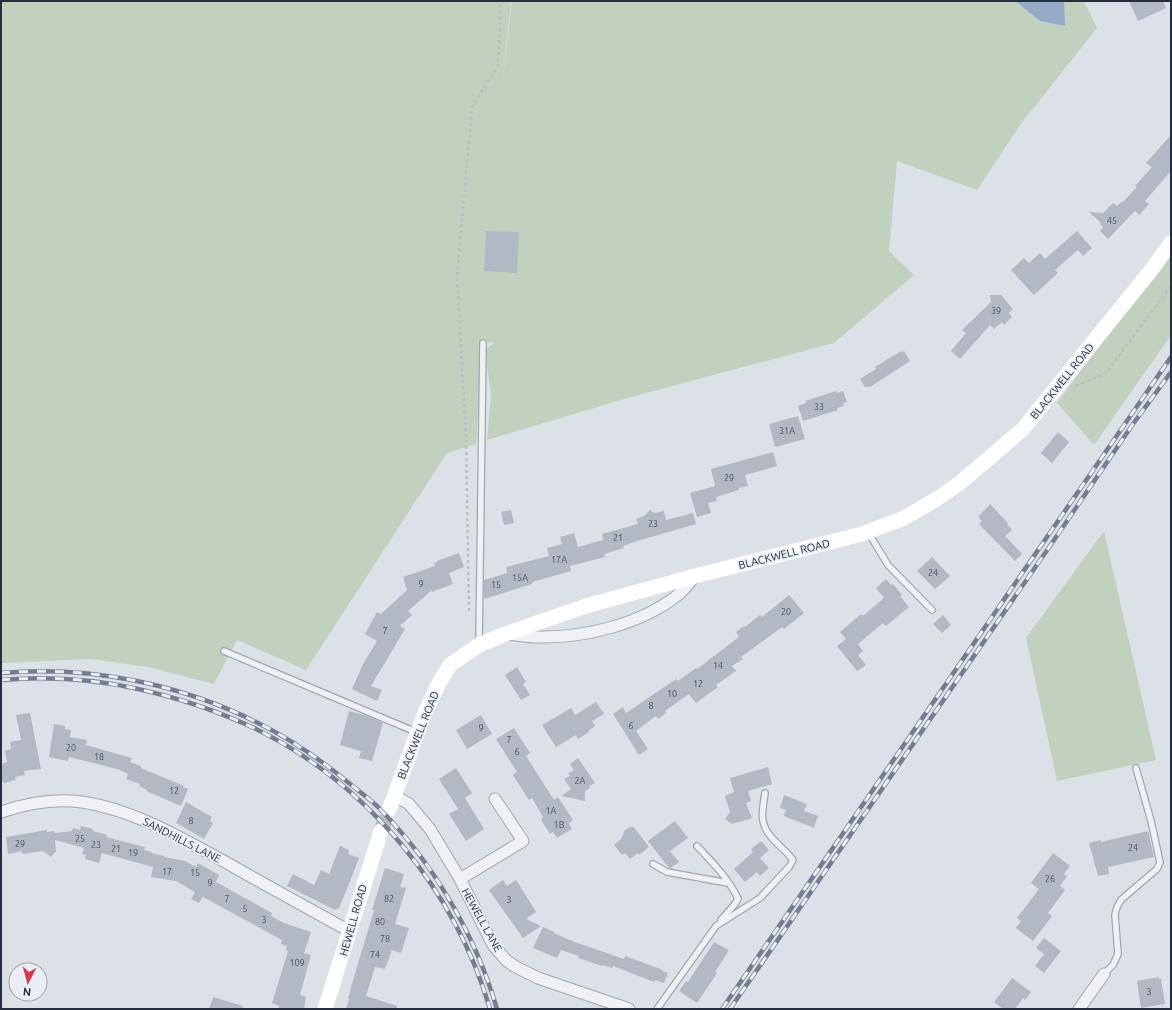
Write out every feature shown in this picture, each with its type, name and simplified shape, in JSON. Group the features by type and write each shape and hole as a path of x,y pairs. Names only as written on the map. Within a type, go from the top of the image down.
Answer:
{"street":[{"name":"BLACKWELL ROAD","path":"389,810 417,732 439,683 450,665 479,645 505,634 586,606 695,576 868,532 904,518 937,499 962,482 1023,429 1152,269 1171,242"},
{"path":"505,634 538,637 568,635 600,630 632,621 655,610 679,594 695,576"},
{"name":"HEWELL LANE","path":"394,795 409,804 430,829 460,879 493,945 506,960 538,978 629,1009"},
{"path":"460,879 523,841 495,799"},
{"name":"SANDHILLS LANE","path":"1,812 22,805 52,801 82,802 127,813 165,829 349,931"},
{"name":"HEWELL ROAD","path":"325,1009 381,831"},
{"path":"1079,1009 1104,974"}],"lane":[{"path":"479,645 483,342"},
{"path":"868,532 888,565 932,610"},
{"path":"224,651 417,732"},
{"path":"1104,974 1113,965 1118,954 1115,915 1117,907 1121,900 1157,869 1160,862 1151,821 1136,768"},
{"path":"716,926 760,898 789,867 793,860 770,835 763,821 765,793"},
{"path":"657,1009 716,926 738,899 716,866 697,846"},
{"path":"652,864 667,872 728,883"}],"path":[{"path":"469,611 466,438 458,276 472,108 498,65 501,1"},
{"path":"1070,388 1106,373 1171,286"}],"green space":[{"path":"1,1 511,1 502,87 512,1 1084,1 1097,28 1020,125 977,190 897,161 889,251 914,275 834,343 631,397 487,440 491,394 485,350 495,342 483,343 476,444 447,453 306,670 237,640 214,684 148,667 91,659 1,663"},
{"path":"1171,250 1171,335 1094,445 1057,403"},
{"path":"1104,531 1156,760 1057,781 1026,638"}],"water":[{"path":"1015,1 1064,1 1065,26 1040,21"}],"building":[{"path":"1129,1 1163,1 1166,8 1138,21"},
{"path":"1171,135 1171,171 1145,201 1149,204 1139,215 1135,211 1108,239 1100,231 1103,227 1100,224 1101,223 1089,212 1103,213 1113,203 1117,206 1121,202 1122,203 1137,187 1135,186 1152,167 1146,163"},
{"path":"486,231 519,232 517,273 484,271"},
{"path":"1077,231 1092,248 1083,256 1078,250 1055,270 1058,273 1034,295 1011,270 1024,258 1029,263 1040,253 1045,259"},
{"path":"990,295 1001,295 1013,309 1009,313 1012,317 1004,325 1002,322 994,329 990,325 960,359 951,351 966,333 962,330 991,302"},
{"path":"901,351 904,351 910,361 870,387 865,387 860,379 876,369 875,367"},
{"path":"836,391 837,393 843,391 847,402 843,403 844,406 837,408 838,410 803,421 798,406 806,403 805,401"},
{"path":"798,416 805,439 775,447 769,424"},
{"path":"1058,432 1069,442 1052,463 1041,453"},
{"path":"773,452 777,466 745,475 748,486 716,497 717,501 708,503 711,513 697,517 690,493 715,486 711,469"},
{"path":"990,504 1008,523 1007,524 1012,530 1005,536 1022,554 1015,561 979,524 982,521 978,517"},
{"path":"511,510 514,523 504,525 501,512"},
{"path":"650,510 654,513 664,511 666,520 693,513 696,524 634,542 623,546 624,548 604,554 605,557 570,566 571,571 532,582 532,584 484,599 484,580 507,573 506,567 549,556 547,548 562,544 560,537 574,533 578,547 603,540 602,534 638,524 636,519 644,516"},
{"path":"459,553 464,567 449,573 453,584 432,592 432,590 408,611 412,615 400,626 405,629 371,686 382,690 377,701 352,689 363,664 377,641 365,634 377,612 381,614 407,590 403,577 435,566 434,563 437,561"},
{"path":"932,557 950,576 935,589 917,571"},
{"path":"886,579 891,585 893,584 909,607 886,626 883,623 858,644 863,651 858,655 866,665 857,671 837,646 846,639 840,632 861,614 863,616 884,598 876,588"},
{"path":"789,595 804,613 784,629 782,627 741,657 743,659 732,666 736,671 716,685 718,687 696,703 689,694 665,711 666,713 658,719 656,716 636,731 648,749 639,755 613,714 623,707 626,713 676,679 678,681 696,668 697,669 739,637 736,632 760,615 762,617"},
{"path":"943,615 951,625 942,633 933,624"},
{"path":"517,667 526,682 523,684 530,695 521,700 505,675"},
{"path":"596,702 604,714 592,721 595,726 578,739 576,735 556,747 542,725 571,708 575,715"},
{"path":"349,711 368,716 383,723 372,761 359,758 361,751 340,745"},
{"path":"30,713 41,769 24,771 25,775 15,777 16,780 4,783 1,781 1,764 7,762 5,751 11,749 10,742 21,740 16,715"},
{"path":"481,715 492,734 467,749 456,730"},
{"path":"54,724 65,726 65,729 71,730 70,737 87,740 86,745 132,758 130,762 141,766 141,768 184,786 183,787 188,789 181,806 146,791 147,790 139,786 140,784 126,779 128,774 117,769 69,757 68,761 49,757"},
{"path":"514,728 530,753 526,756 554,800 558,797 573,820 569,823 572,829 557,838 553,832 550,834 541,820 543,817 532,798 529,800 513,775 517,772 496,739"},
{"path":"578,758 595,783 589,786 590,788 585,791 585,801 561,796 571,789 564,779 570,776 568,774 574,770 570,764"},
{"path":"768,767 772,784 748,791 751,801 746,803 752,818 732,824 725,819 730,812 725,796 734,792 730,778"},
{"path":"456,768 472,793 465,798 484,829 466,841 449,814 458,809 439,779"},
{"path":"784,795 807,804 804,811 818,816 814,828 784,816 786,810 780,808"},
{"path":"186,802 212,817 210,821 213,823 204,839 176,823"},
{"path":"675,821 688,838 670,851 679,862 669,868 648,841"},
{"path":"81,826 107,835 106,837 145,847 144,850 152,852 151,853 185,861 196,867 198,863 219,875 216,882 272,913 271,916 284,923 311,932 304,953 311,955 300,995 306,997 304,1009 278,1009 279,1006 272,1003 288,951 286,950 287,946 281,944 282,940 203,897 199,903 191,899 195,892 176,881 151,877 153,867 102,853 99,863 85,859 86,855 82,854 84,848 55,840 56,851 51,857 43,851 22,854 22,851 8,854 6,837 47,830 47,832 54,831 55,833 72,831 73,828 80,830"},
{"path":"630,827 634,827 649,847 639,855 638,853 630,859 625,853 622,855 614,845 622,838 624,831"},
{"path":"1148,831 1154,857 1108,867 1109,874 1098,876 1089,843 1101,840 1101,842"},
{"path":"761,841 769,850 760,858 769,868 760,876 757,872 745,882 734,869 753,852 751,849"},
{"path":"340,846 349,850 348,854 359,858 339,908 335,910 287,886 293,874 314,885 321,870 329,874"},
{"path":"1053,853 1070,866 1064,874 1067,876 1060,886 1065,890 1048,913 1052,916 1033,941 1016,928 1021,921 1017,918 1039,889 1031,883"},
{"path":"385,868 404,874 400,887 406,888 395,924 409,928 401,953 392,950 385,969 375,967 366,996 397,1006 397,1009 346,1009 374,910 372,910"},
{"path":"503,880 507,886 516,880 536,912 526,919 541,926 523,938 489,890"},
{"path":"543,927 572,941 624,959 625,956 663,970 662,971 668,973 664,983 655,980 654,982 613,966 612,968 602,966 578,958 579,956 561,950 557,958 533,948"},
{"path":"1044,938 1061,951 1044,973 1035,966 1044,954 1036,948"},
{"path":"714,942 729,950 715,972 717,973 697,1003 679,991 686,981 688,982"},
{"path":"1159,977 1159,979 1161,979 1165,1004 1141,1008 1137,981"},
{"path":"1012,978 1031,992 1025,1000 1023,998 1015,1009 1003,1009 994,1002"},
{"path":"213,997 243,1006 242,1009 209,1009"}],"tunnel":[{"path":"381,831 389,810"}],"railway":[{"path":"722,1009 1171,357"},
{"path":"730,1009 1133,424 1171,372"},
{"path":"1,673 34,671 68,672 134,680 167,688 230,710 260,724 304,749 377,806 397,828 434,875 450,900 477,954 497,1009"},
{"path":"1,680 35,678 70,679 104,683 153,693 183,701 227,716 256,729 297,752 335,779 370,810 402,845 430,883 454,923 474,965 490,1009"}]}
